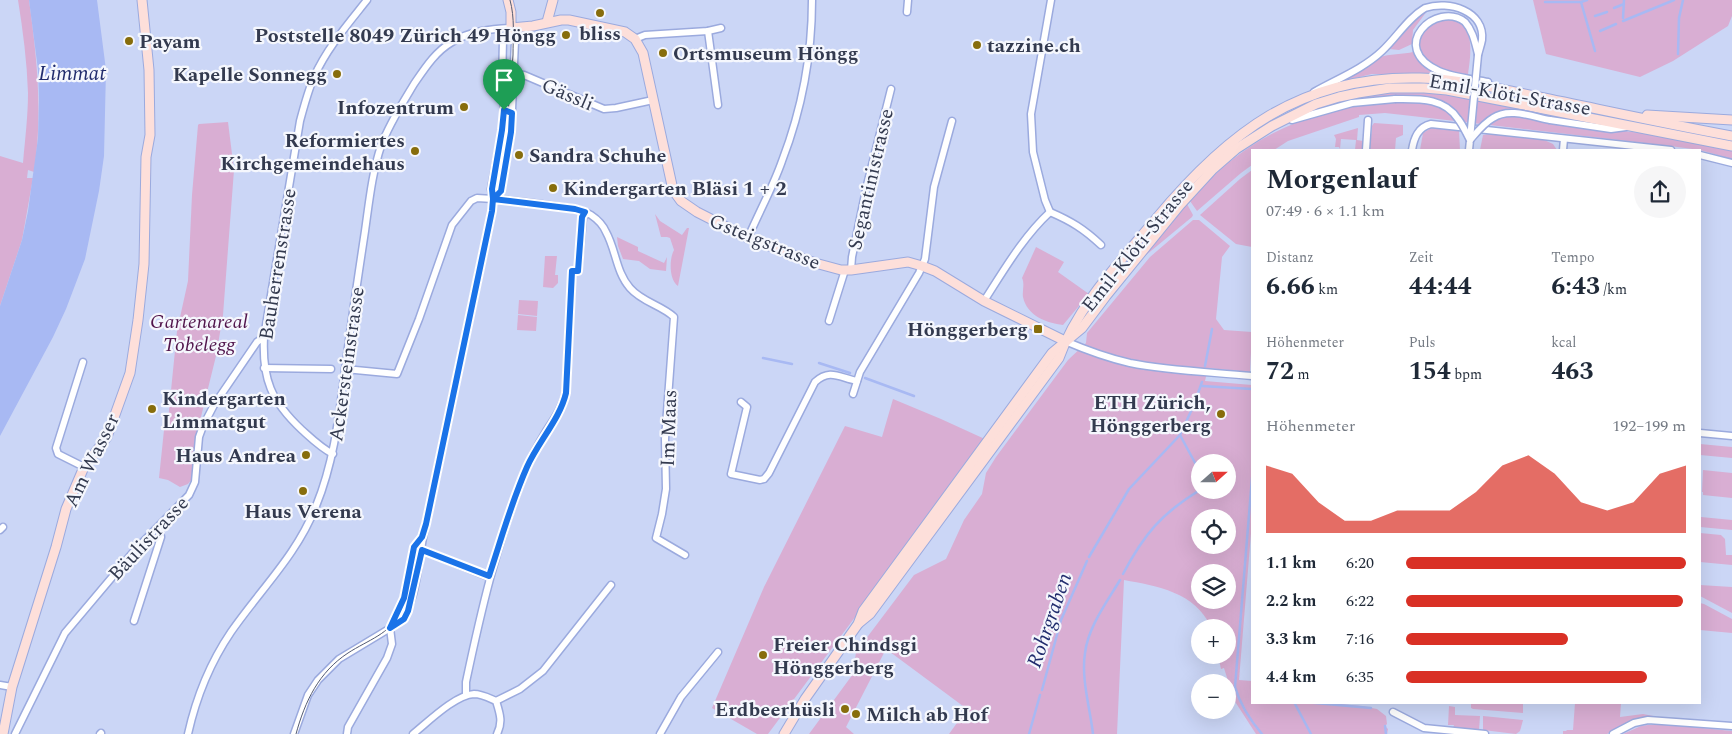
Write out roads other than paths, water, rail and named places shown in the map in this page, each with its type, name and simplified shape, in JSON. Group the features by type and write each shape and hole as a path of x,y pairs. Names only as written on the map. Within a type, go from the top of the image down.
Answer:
{"street":[{"name":"Am Wasser","path":"3,734 12,687 56,548 66,509 84,467 107,437 130,373 138,320 145,246 146,157 150,134 151,108 142,0"},
{"name":"Bauherrenstrasse","path":"333,454 323,449 280,407 270,387 264,368 264,337 300,121 307,94 327,52 367,0"},
{"path":"493,199 501,191 511,132 515,41 511,28 511,12 508,0"},
{"path":"547,22 553,0"},
{"path":"748,238 782,162 801,103 811,39 812,0"},
{"path":"907,12 908,0"},
{"path":"1050,0 1030,114 1033,152 1050,212"},
{"path":"1305,98 1371,60 1416,15 1434,4 1450,2 1459,5 1472,14 1480,30 1482,40 1478,55 1469,149"},
{"path":"1478,55 1472,31 1459,15 1449,12 1439,13 1423,22 1418,29 1415,38 1416,46 1418,54 1426,63 1439,71 1494,84 1515,92"},
{"path":"511,28 570,20 625,32 635,39 645,35 708,31 721,28"},
{"path":"294,734 308,695 318,680 339,659 404,619 408,611 422,550 422,537 458,377 493,199 492,189 504,110 502,84 503,40 511,28"},
{"name":"Ackersteinstrasse","path":"188,734 200,691 223,645 286,562 307,526 322,491 333,454 375,168 388,129 414,85 439,51 452,42 475,32 511,28"},
{"path":"708,31 718,105"},
{"name":"Gsteigstrasse","path":"635,39 643,53 673,190 676,196 688,207 748,238 815,263 848,270 898,262 908,262 922,266 935,271 984,301 1065,341"},
{"name":"Gässli","path":"514,74 524,75 604,109 653,100"},
{"name":"Emil-Klöti-Strasse","path":"1065,341 1074,322 1123,258 1202,166 1243,131 1262,119 1305,98 1358,82 1391,78 1450,80 1624,114 1731,143"},
{"name":"Emil-Klöti-Strasse","path":"784,734 858,624 863,611 996,432 1052,353 1082,328 1180,205 1213,169 1236,149 1272,126 1316,104 1339,97 1375,90 1424,88 1484,97 1731,143"},
{"name":"Segantinistrasse","path":"829,321 852,257 867,185 891,89"},
{"path":"1272,126 1352,103 1395,99 1423,99 1437,102 1448,108 1457,117 1470,140"},
{"path":"504,110 512,113"},
{"path":"1470,140 1486,123 1500,114 1507,113 1611,129 1634,126"},
{"path":"1624,114 1732,120"},
{"path":"1366,149 1368,120"},
{"path":"853,394 860,372 925,259 934,187 952,121"},
{"path":"1412,149 1416,135 1423,126 1431,124 1661,149"},
{"path":"1563,149 1564,139"},
{"path":"1701,155 1732,164"},
{"path":"345,369 397,374 420,319 452,225 471,201 477,198 493,199 575,209 585,212 582,217 578,271 572,271 566,393 562,406 536,448 508,513 489,576 466,682 466,696"},
{"name":"Im Maas","path":"585,212 592,215 603,226 620,272 629,287 648,303 668,312 674,317 665,439 666,489 656,538 684,555"},
{"path":"1050,212 1071,220 1101,245"},
{"path":"984,301 1037,224 1050,212"},
{"name":"Bäulistrasse","path":"15,734 65,633 135,550 189,496 196,476 199,437 202,426 254,346 264,337"},
{"path":"1065,341 1114,359 1131,363 1251,376"},
{"path":"83,362 56,448 58,454 84,467"},
{"path":"264,368 331,369"},
{"path":"741,402 747,408 731,474 760,480 764,479 769,473 815,382 823,376 833,374 857,381"},
{"path":"1701,433 1732,436"},
{"path":"134,620 160,538 160,532 157,528"},
{"path":"347,734 348,727 387,658 392,644 390,628 404,598 414,547 422,537"},
{"path":"414,547 489,576"},
{"path":"413,734 458,699 466,696 482,695 496,701 520,689 543,671 612,585"},
{"path":"660,734 681,697 718,652"},
{"path":"0,685 12,687"},
{"path":"496,701 501,719 501,726 497,734"},
{"path":"1393,712 1424,728 1485,734"},
{"path":"1613,734 1634,723 1648,720 1732,726"}],"water":[{"name":"Limmat","path":"29,0 97,0 106,70 104,156 85,259 53,337 0,436 0,306 22,240 38,138 38,70"}],"waterway":[{"path":"1545,2 1581,2 1587,0"},
{"path":"1623,18 1624,0"},
{"path":"1623,21 1674,0"},
{"path":"1678,54 1679,18 1683,0"},
{"path":"1581,2 1595,51"},
{"path":"1614,8 1624,4"},
{"path":"1595,16 1607,12"},
{"path":"1600,31 1616,24"},
{"name":"Rohrgraben","path":"1205,366 1212,329"},
{"path":"763,358 792,364"},
{"path":"819,363 850,373"},
{"path":"865,378 914,396"},
{"name":"Rohrgraben","path":"1089,557 1129,489 1180,435 1202,382"},
{"path":"1202,386 1251,389"},
{"name":"Rohrgraben","path":"1180,435 1191,455"},
{"path":"1251,490 1235,687 1246,712 1262,734"},
{"name":"Rohrgraben","path":"1123,574 1139,547 1155,526 1164,516 1191,496"},
{"name":"Rohrgraben","path":"1042,690 1061,620 1087,561"},
{"name":"Rohrgraben","path":"1093,734 1084,673 1085,653 1094,624 1120,580"},
{"name":"Rohrgraben","path":"1029,734 1040,695"},
{"path":"1295,704 1311,734"},
{"path":"1326,704 1371,708"},
{"path":"1385,726 1386,734"}],"tram line":[{"path":"296,734 304,710 321,678 348,653 378,636 391,626 401,612 406,598 415,554 425,524 502,152 509,104 513,55 513,21 510,0"}],"place":[{"name":"bliss","path":"600,13"},
{"name":"Poststelle 8049 Zürich 49 Höngg","path":"566,35"},
{"name":"Payam","path":"129,41"},
{"name":"tazzine.ch","path":"977,45"},
{"name":"Ortsmuseum Höngg","path":"663,53"},
{"name":"Kapelle Sonnegg","path":"337,74"},
{"name":"Infozentrum","path":"464,107"},
{"name":"Reformiertes Kirchgemeindehaus","path":"415,151"},
{"name":"Sandra Schuhe","path":"519,155"},
{"name":"Kindergarten Bläsi 1 + 2","path":"553,188"},
{"name":"Hönggerberg","path":"1038,329"},
{"name":"Kindergarten Limmatgut","path":"152,409"},
{"name":"ETH Zürich, Hönggerberg","path":"1221,414"},
{"name":"Haus Andrea","path":"306,455"},
{"name":"Haus Verena","path":"303,491"},
{"name":"Freier Chindsgi Hönggerberg","path":"763,655"},
{"name":"Erdbeerhüsli","path":"845,709"},
{"name":"Milch ab Hof","path":"856,714"}],"park label":[{"name":"Gartenareal Tobelegg","path":"199,332"}]}
